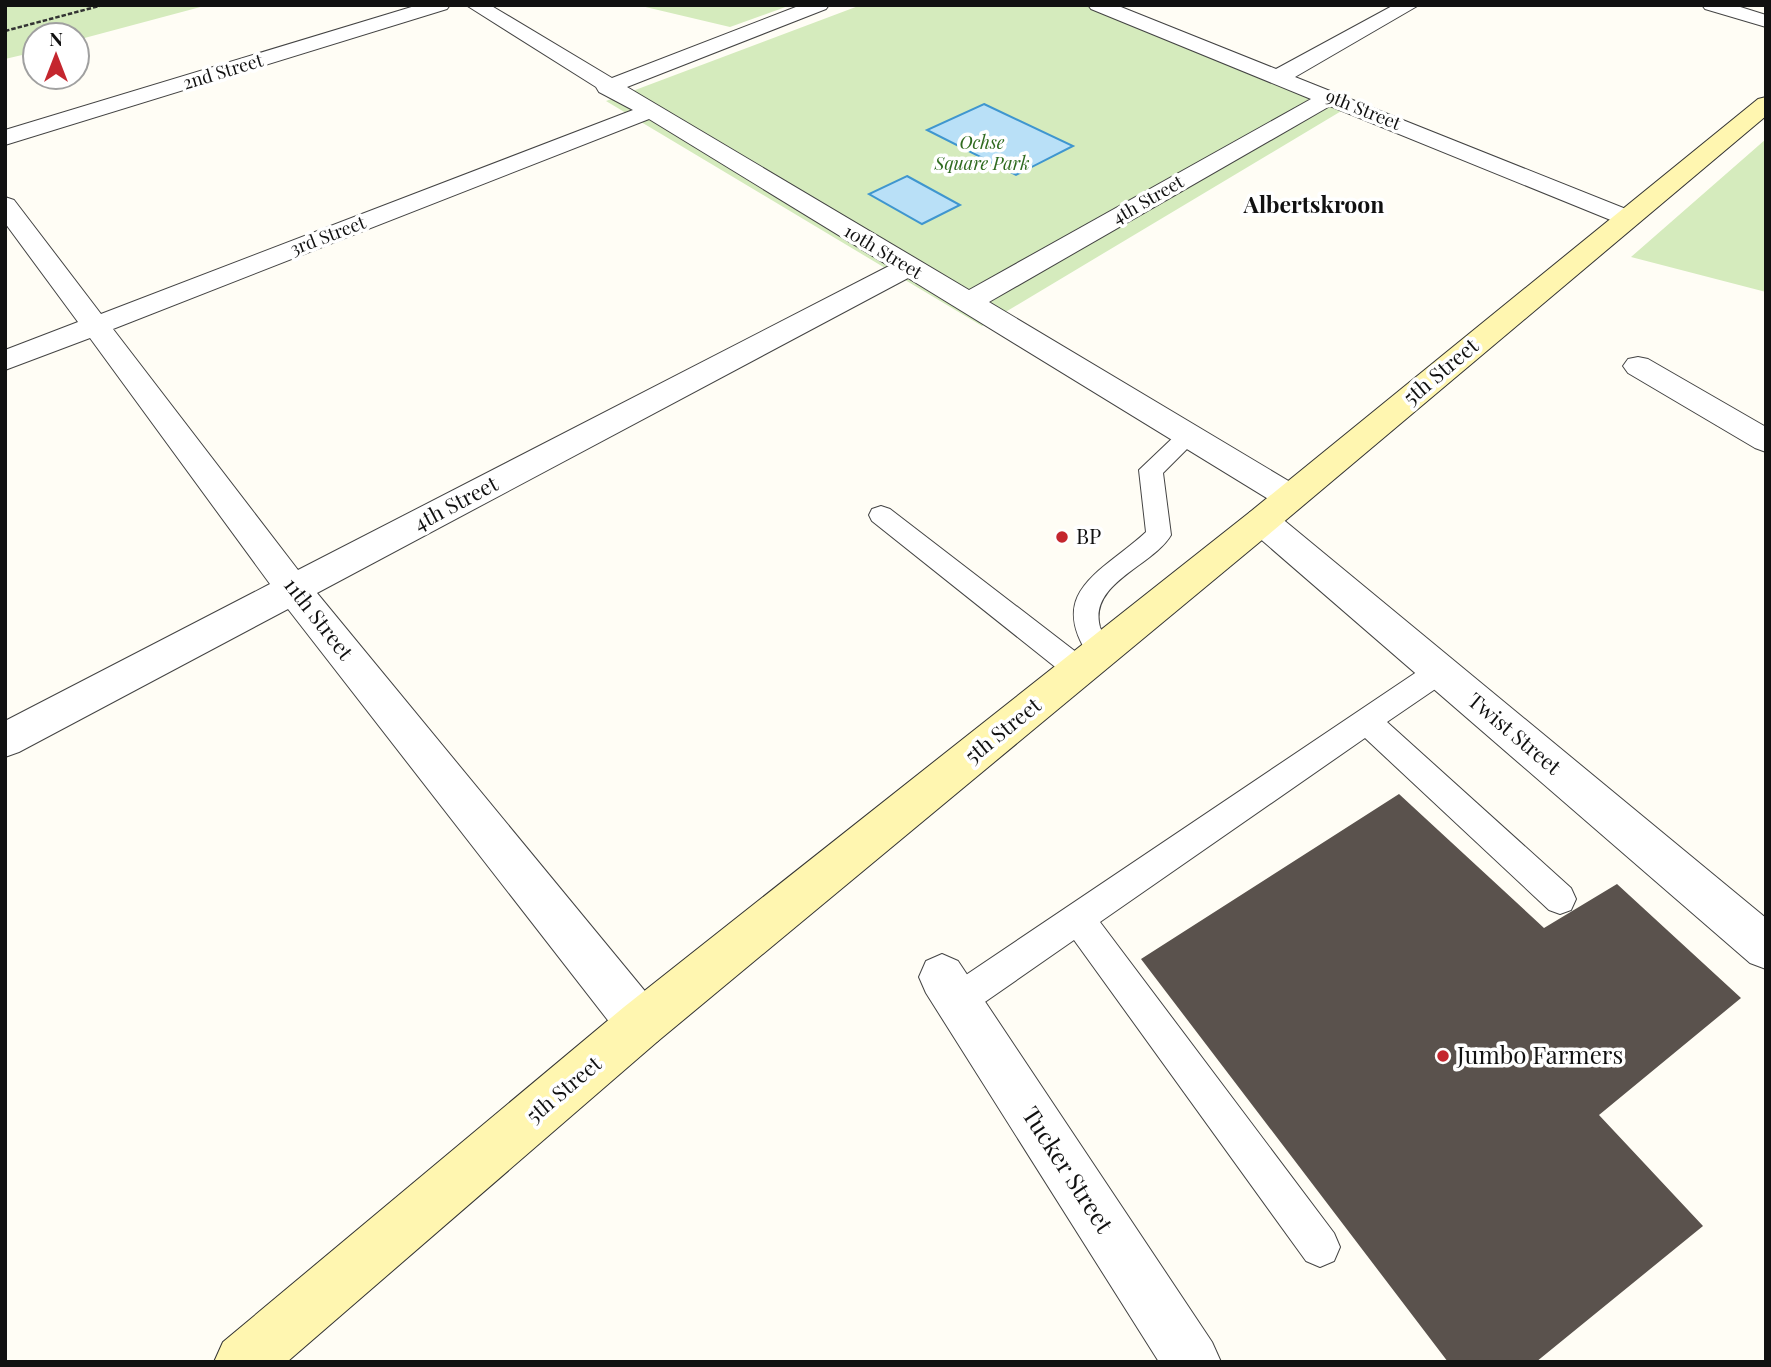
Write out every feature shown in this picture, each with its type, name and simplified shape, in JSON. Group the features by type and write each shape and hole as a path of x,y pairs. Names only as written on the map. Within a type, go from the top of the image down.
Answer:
{"main road":[{"name":"5th Street","path":"243,1362 641,1024 1276,509 1766,104"}],"street":[{"name":"2nd Street","path":"5,138 440,5"},
{"name":"10th Street","path":"476,5 607,87 1188,436 1276,509"},
{"path":"607,87 819,5"},
{"name":"9th Street","path":"1098,5 1280,76 1627,218"},
{"path":"1280,76 1409,5"},
{"path":"1712,5 1766,21"},
{"name":"4th Street","path":"967,303 1330,97"},
{"name":"3rd Street","path":"5,361 650,111"},
{"name":"11th Street","path":"5,205 98,325 293,589 641,1024"},
{"name":"4th Street","path":"5,740 908,267"},
{"path":"1638,366 1766,441"},
{"name":"Twist Street","path":"1276,509 1440,671 1766,947"},
{"name":"Tucker Street","path":"950,989 1192,1362"}],"lane":[{"path":"1090,660 1085,614 1089,599 1110,574 1158,535 1151,470 1188,436"},
{"path":"881,515 1090,660"},
{"path":"950,989 1078,919 1440,671"},
{"path":"1366,721 1560,899"},
{"path":"1078,919 1320,1247"}],"path":[{"path":"5,31 103,5"}],"green space":[{"path":"5,5 208,5 91,36 91,21 21,21 21,55 5,59"},
{"path":"637,5 791,5 730,27"},
{"name":"Ochse Square Park","path":"861,5 1098,5 1348,107 982,326 606,101"},
{"path":"1766,139 1766,292 1631,257"}],"water":[{"path":"984,104 1073,146 1016,175 927,130"},
{"path":"907,176 960,205 922,224 869,194"}],"building":[{"name":"Jumbo Farmers","path":"1399,794 1544,928 1617,884 1741,998 1599,1115 1703,1226 1536,1362 1448,1362 1141,959"}],"place":[{"name":"BP","path":"1062,537"},
{"name":"Jumbo Farmers","path":"1443,1056"}],"district":[{"name":"Albertskroon","path":"1314,205"}]}
